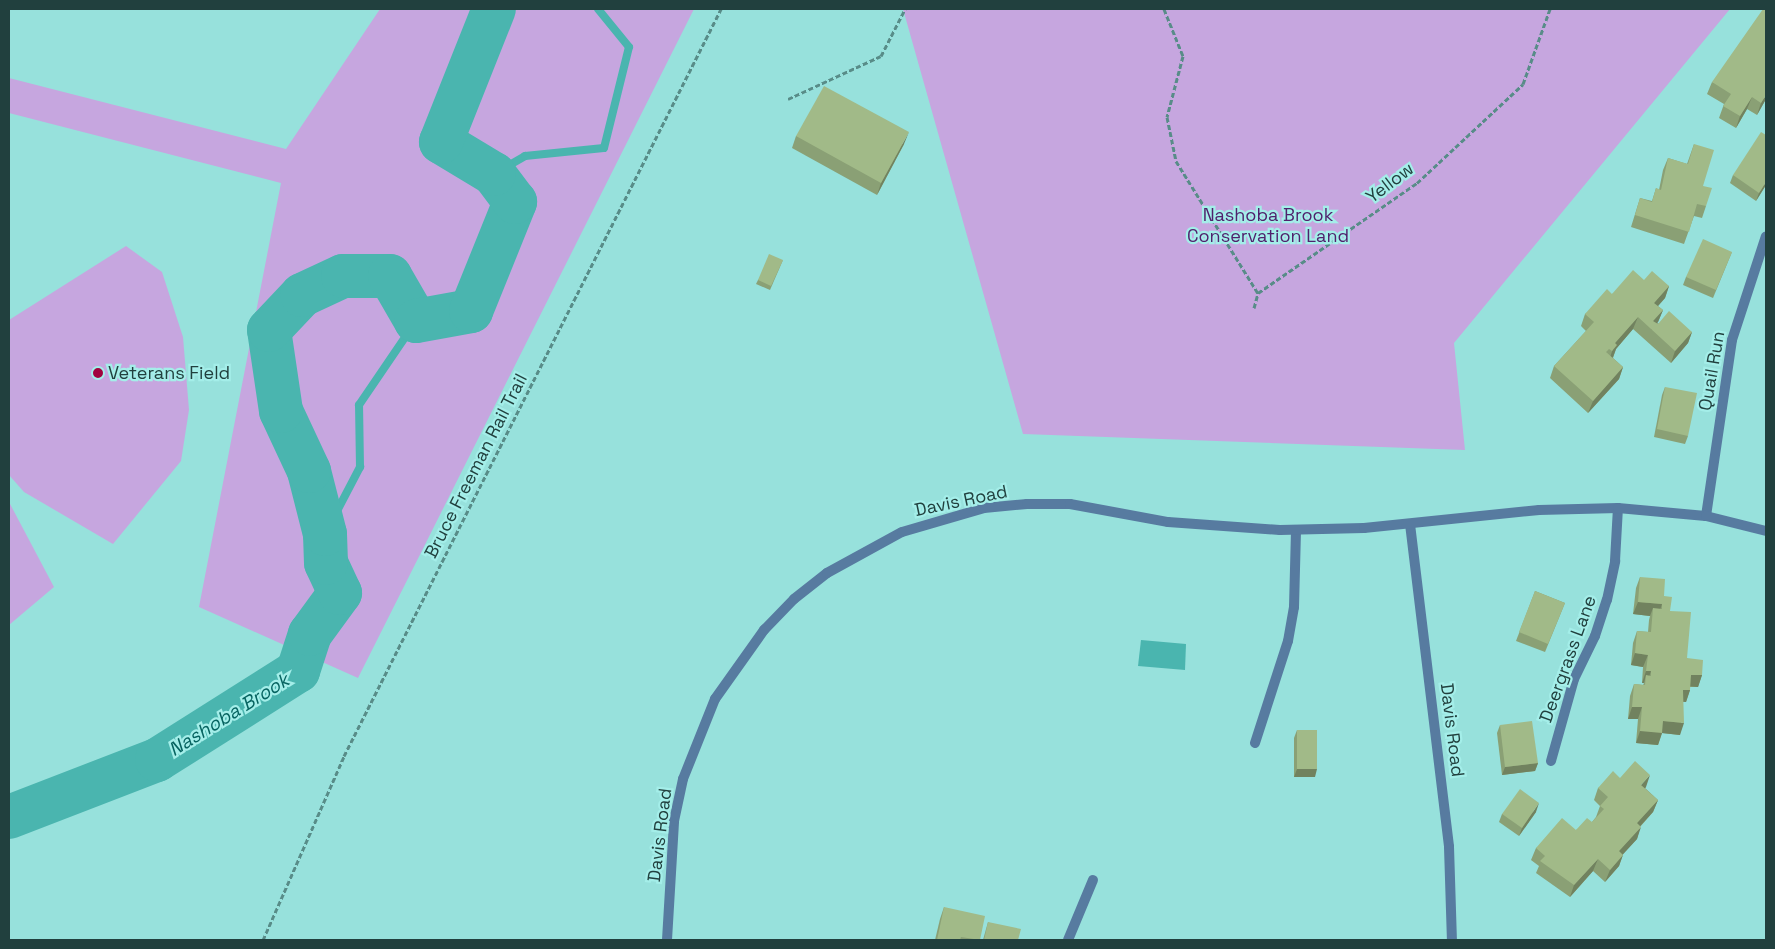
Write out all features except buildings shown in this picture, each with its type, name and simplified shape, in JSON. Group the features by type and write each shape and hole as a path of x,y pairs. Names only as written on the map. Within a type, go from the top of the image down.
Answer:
{"street":[{"name":"Quail Run","path":"1706,516 1732,340 1766,236"},
{"name":"Davis Road","path":"667,940 674,820 683,779 697,738 715,700 753,643 794,600 827,573 902,532 959,514 1027,504 1070,504 1168,522 1230,528 1296,530 1410,524 1539,510 1618,508 1706,516 1766,531"},
{"name":"Deergrass Lane","path":"1552,761 1574,679 1595,636 1607,600 1615,561 1618,508"},
{"name":"Davis Road","path":"1410,524 1448,837 1452,940"},
{"path":"1255,743 1288,640 1294,607 1296,530"},
{"path":"1068,940 1093,880"}],"path":[{"name":"Bruce Freeman Rail Trail","path":"263,940 344,756 722,9"},
{"path":"788,99 881,56 905,9"},
{"path":"1164,9 1183,56 1167,117 1176,161 1258,294 1254,308"},
{"name":"Yellow","path":"1258,294 1417,182 1524,84 1550,9"}],"green space":[{"path":"380,9 694,9 358,678 199,607 281,183 9,113 9,78 286,149"},
{"name":"Nashoba Brook Conservation Land","path":"903,9 1730,9 1454,343 1465,450 1023,434"},
{"name":"Veterans Field","path":"126,246 162,272 183,337 189,410 181,461 113,544 24,492 9,475 9,320"},
{"path":"9,502 54,587 9,625"}],"water":[{"path":"1141,640 1186,644 1185,670 1138,666"}],"waterway":[{"name":"Nashoba Brook","path":"9,817 157,760 298,671 310,634 340,593 326,563 325,534 309,471 281,411 269,330 302,295 343,276 390,276 416,321 471,311 515,202 494,174 441,142 494,9"},
{"path":"494,174 525,156 604,148 629,47 598,9"},
{"path":"325,534 360,467 359,405 416,321"}],"place":[{"name":"Veterans Field","path":"98,373"}]}
